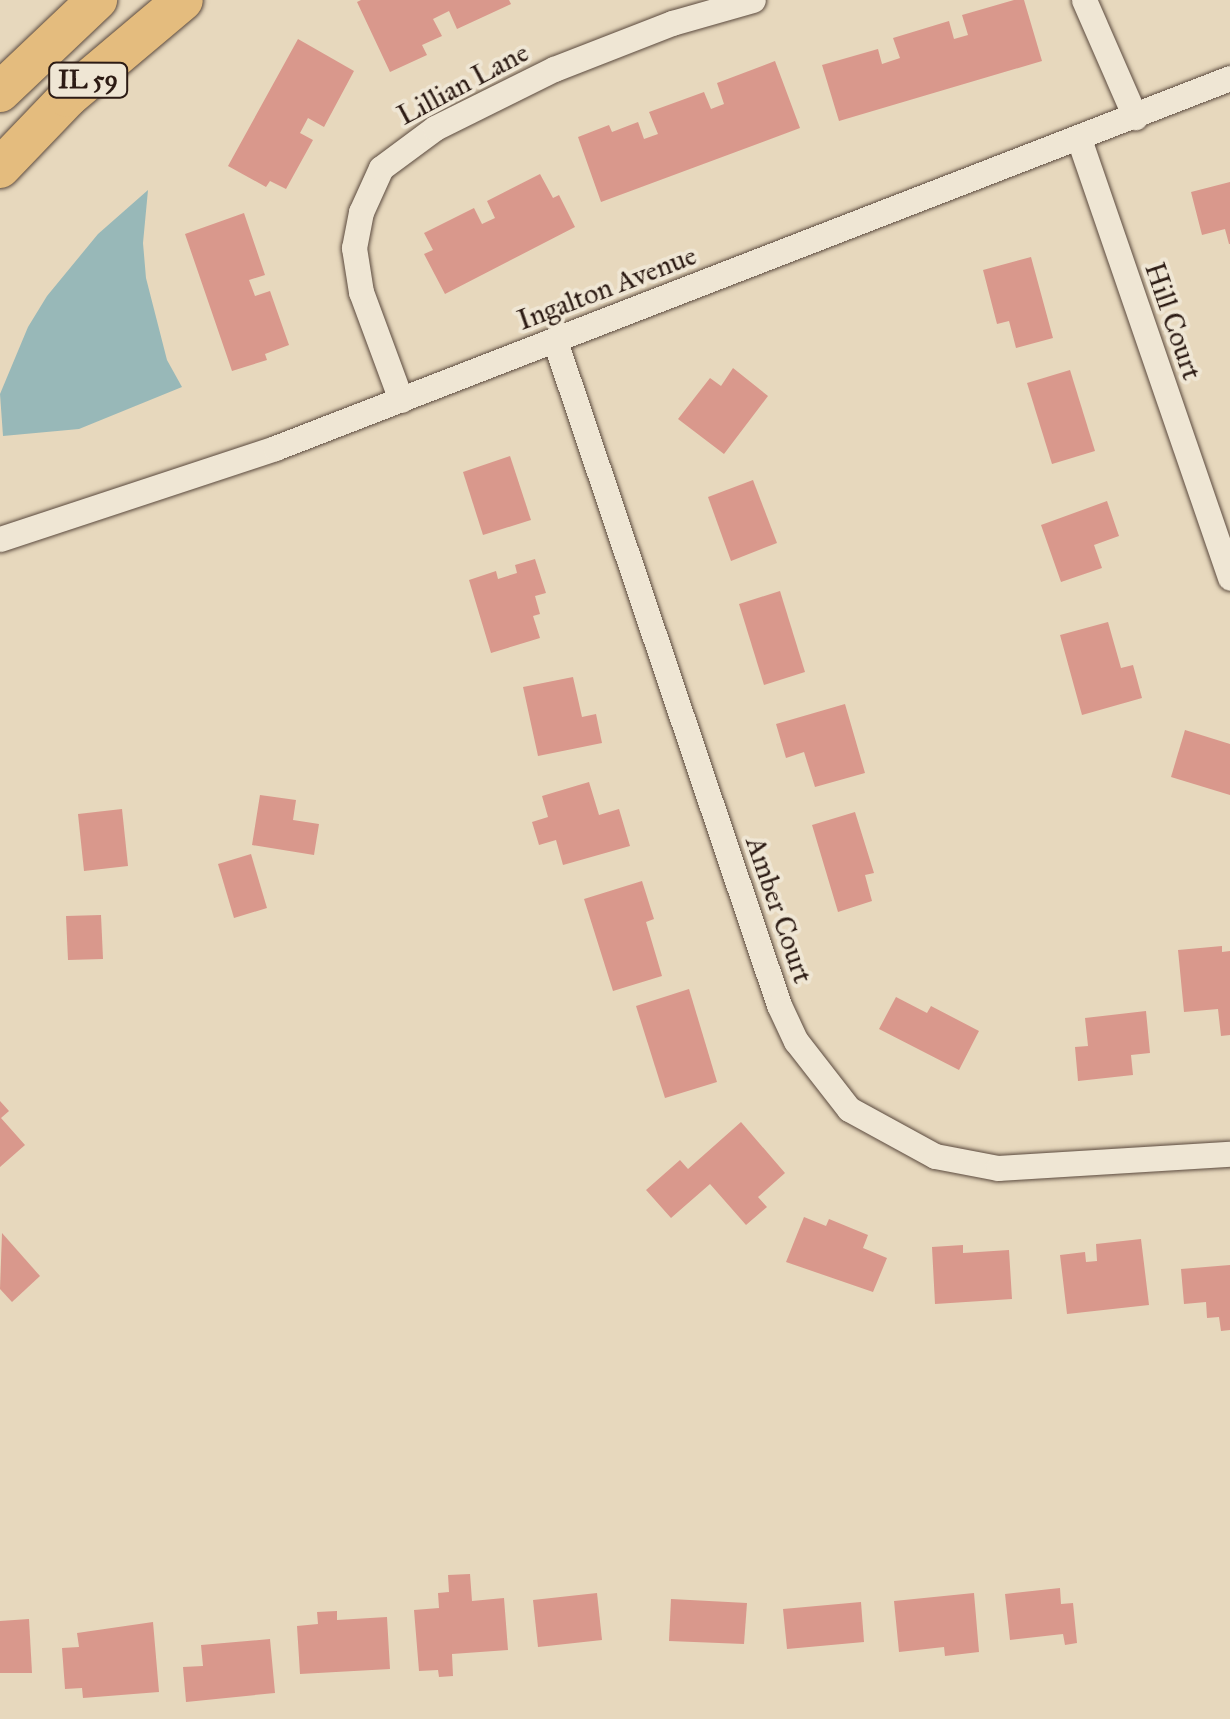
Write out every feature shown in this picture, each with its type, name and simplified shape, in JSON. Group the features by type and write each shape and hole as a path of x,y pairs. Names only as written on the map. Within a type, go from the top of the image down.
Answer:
{"main road":[{"name":"IL 59","path":"0,92 98,0"},
{"name":"IL 59","path":"0,168 68,97 183,0"}],"street":[{"name":"Lillian Lane","path":"401,400 361,292 354,248 361,212 381,168 435,128 554,70 672,23 753,0"},
{"path":"1084,0 1135,117"},
{"name":"Ingalton Avenue","path":"0,539 275,448 1230,78"},
{"name":"Hill Court","path":"1079,139 1230,578"},
{"name":"Amber Court","path":"556,340 779,1005 796,1041 838,1096 849,1108 904,1142 966,1164 1033,1168 1230,1154"}],"water":[{"path":"148,190 143,243 146,278 167,360 182,387 79,429 3,436 0,394 28,327 47,296 98,234"}],"building":[{"path":"509,0 511,4 457,29 449,11 433,19 442,36 422,45 427,55 390,72 357,2"},
{"path":"1024,0 1042,61 839,121 822,65 878,49 882,64 900,58 893,38 949,21 954,39 968,35 962,15"},
{"path":"298,39 354,71 324,127 308,118 300,133 313,140 286,189 270,181 266,187 228,166"},
{"path":"775,61 800,128 601,202 578,137 609,125 612,132 638,122 644,139 658,134 649,112 704,92 711,109 724,104 717,83"},
{"path":"540,174 553,198 559,195 575,227 445,294 424,254 433,250 424,233 474,208 482,224 495,218 487,201"},
{"path":"1230,182 1229,244 1225,229 1202,235 1191,192"},
{"path":"244,213 265,275 249,280 255,296 270,291 289,345 265,354 267,360 232,371 185,234"},
{"path":"1031,257 1053,338 1016,348 1009,321 997,324 983,270"},
{"path":"733,368 768,396 724,454 678,419 710,378 721,386"},
{"path":"1070,370 1095,451 1052,464 1027,383"},
{"path":"510,456 531,520 483,535 463,472"},
{"path":"753,480 777,543 731,561 708,497"},
{"path":"1107,501 1119,536 1094,545 1102,568 1061,582 1041,525"},
{"path":"535,559 546,593 535,596 540,614 533,616 540,638 491,653 469,580 496,571 498,579 517,573 515,565"},
{"path":"780,591 805,672 764,685 739,604"},
{"path":"1108,622 1121,668 1133,665 1142,698 1082,715 1060,635"},
{"path":"573,677 582,717 596,714 602,743 538,756 523,687"},
{"path":"845,704 865,773 815,787 804,752 786,758 776,724"},
{"path":"1185,730 1230,744 1230,795 1171,777"},
{"path":"589,782 599,815 619,809 630,846 563,865 556,840 539,845 532,822 548,817 542,796"},
{"path":"260,795 296,800 293,820 319,824 314,855 252,845"},
{"path":"122,809 128,866 84,871 78,814"},
{"path":"855,812 874,873 865,875 872,901 838,912 812,825"},
{"path":"251,854 267,908 234,918 218,864"},
{"path":"642,881 654,919 646,922 662,976 613,991 584,899"},
{"path":"101,915 103,959 68,960 66,916"},
{"path":"1222,946 1222,952 1230,951 1230,1035 1221,1036 1218,1009 1184,1012 1178,950"},
{"path":"689,989 717,1082 665,1098 636,1006"},
{"path":"896,997 927,1013 931,1006 979,1031 959,1070 879,1029"},
{"path":"1146,1011 1150,1053 1131,1055 1133,1075 1078,1081 1075,1047 1088,1046 1085,1018"},
{"path":"0,1101 9,1111 1,1118 25,1145 0,1167"},
{"path":"741,1122 785,1173 758,1197 767,1207 746,1225 710,1184 671,1218 646,1190 680,1160 688,1169"},
{"path":"804,1217 826,1226 829,1219 868,1235 863,1248 887,1258 873,1292 786,1262"},
{"path":"2,1233 40,1276 12,1302 0,1289"},
{"path":"1141,1239 1149,1305 1067,1314 1060,1255 1085,1252 1086,1262 1097,1261 1096,1244"},
{"path":"963,1245 963,1253 1009,1250 1012,1299 935,1304 932,1247"},
{"path":"1230,1265 1230,1330 1221,1331 1219,1317 1207,1318 1206,1302 1184,1304 1181,1269"},
{"path":"470,1574 472,1601 504,1598 508,1650 452,1654 453,1676 439,1677 438,1670 419,1671 414,1610 439,1608 438,1593 449,1592 448,1575"},
{"path":"1060,1588 1061,1604 1073,1603 1077,1643 1065,1645 1063,1634 1010,1640 1005,1594"},
{"path":"597,1593 602,1640 538,1647 533,1600"},
{"path":"974,1593 979,1652 945,1656 944,1647 899,1652 894,1601"},
{"path":"671,1599 747,1603 744,1644 669,1641"},
{"path":"861,1602 864,1642 787,1649 783,1609"},
{"path":"337,1611 337,1620 387,1617 390,1669 300,1674 297,1626 318,1624 317,1612"},
{"path":"29,1619 32,1673 0,1673 0,1621"},
{"path":"153,1622 159,1692 83,1698 82,1688 65,1689 62,1648 79,1647 77,1633"},
{"path":"270,1639 275,1693 186,1702 183,1667 203,1666 201,1645"}]}
